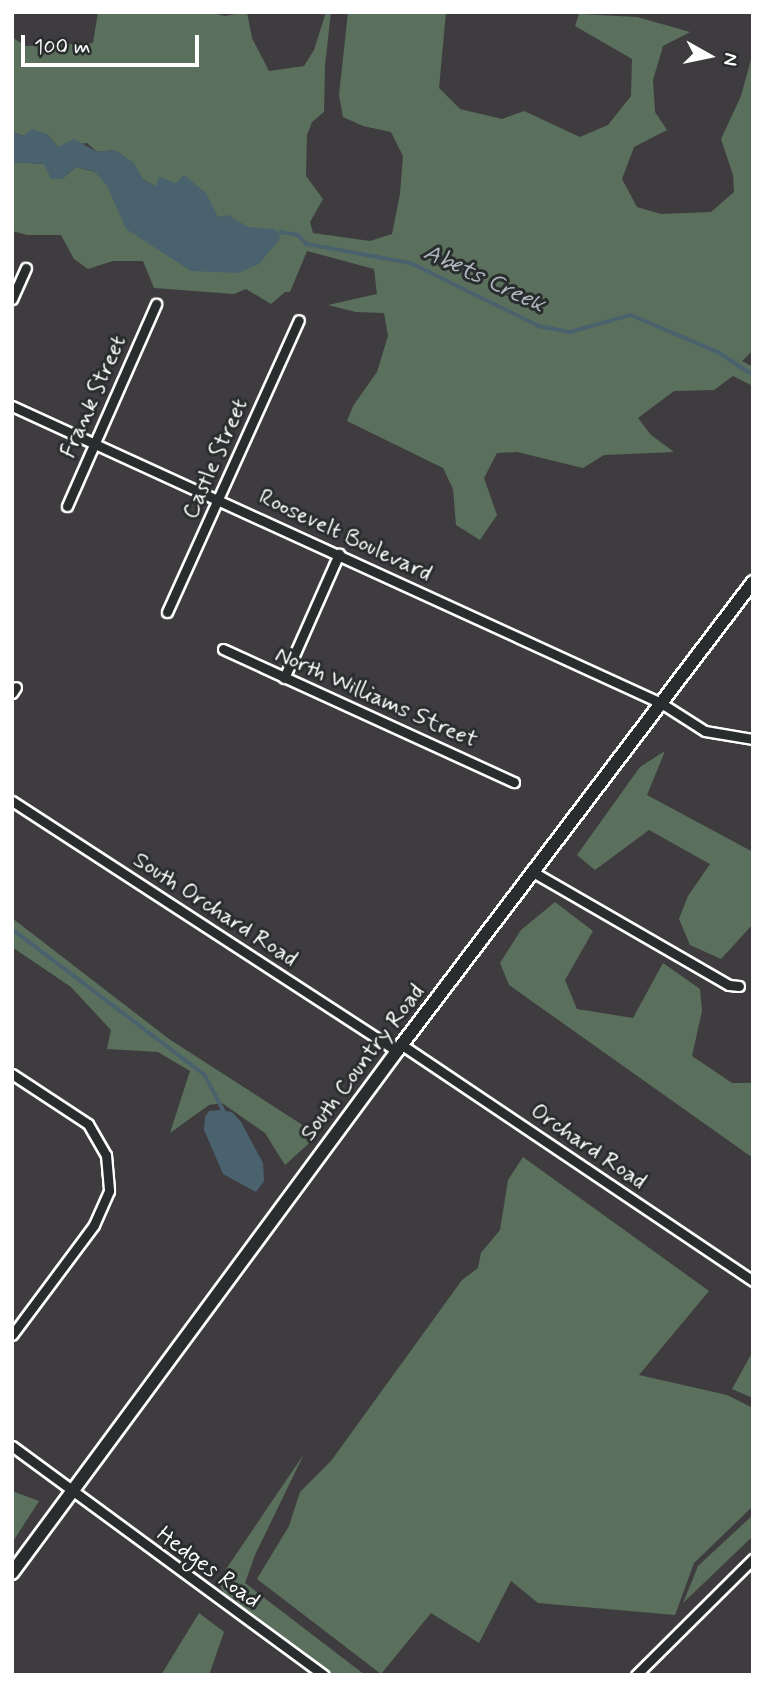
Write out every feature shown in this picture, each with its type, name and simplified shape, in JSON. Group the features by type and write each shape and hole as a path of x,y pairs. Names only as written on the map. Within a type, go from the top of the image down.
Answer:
{"main road":[{"name":"South Country Road","path":"12,1573 400,1048 753,582"}],"street":[{"path":"12,299 26,268"},
{"name":"Frank Street","path":"66,506 156,304"},
{"name":"Castle Street","path":"167,612 299,320"},
{"name":"Roosevelt Boulevard","path":"12,406 662,703 705,732 753,738"},
{"path":"284,678 339,554"},
{"name":"North Williams Street","path":"223,649 514,782"},
{"name":"South Orchard Road","path":"12,800 400,1048"},
{"path":"533,872 729,985 739,986"},
{"name":"Orchard Road","path":"400,1048 753,1281"},
{"path":"12,1335 94,1225 109,1191 106,1155 88,1124 14,1079"},
{"name":"Hedges Road","path":"12,1446 324,1675"},
{"path":"636,1675 753,1559"}],"green space":[{"path":"98,12 208,12 225,16 247,12 252,38 269,71 304,66 314,50 326,12 331,12 325,65 324,112 312,122 307,135 306,176 323,199 310,222 313,233 370,241 392,234 400,194 403,156 391,132 363,126 343,117 339,95 348,12 446,12 439,88 460,109 502,119 524,111 580,137 608,125 631,96 632,59 575,26 579,14 637,17 690,32 663,46 653,80 655,112 667,130 634,147 622,179 637,207 661,214 711,212 734,192 733,175 721,139 741,96 753,52 753,350 742,361 753,367 753,386 733,376 714,390 674,391 638,418 651,435 674,452 604,455 583,468 517,452 497,453 484,478 497,515 480,540 456,525 453,489 443,468 347,421 353,406 377,372 388,336 384,313 356,312 328,305 377,294 374,269 307,251 290,292 285,292 271,304 246,289 234,294 154,288 143,261 113,261 88,269 74,259 61,235 27,235 12,231 12,162 44,164 62,179 76,167 156,187 143,179 133,163 114,150 97,152 87,143 58,147 47,134 24,136 12,132 12,37 25,46 93,43"},
{"path":"665,751 647,795 753,852 753,924 721,959 690,945 679,919 688,896 710,864 649,830 595,870 577,855 640,767"},
{"path":"555,902 593,931 565,980 577,1009 633,1018 663,963 700,989 702,1011 692,1056 732,1083 753,1083 753,1158 509,985 500,963 521,930"},
{"path":"12,918 169,1039 318,1135 285,1165 265,1133 222,1103 209,1105 170,1133 190,1071 158,1052 107,1049 111,1030 71,987 12,947"},
{"path":"523,1157 709,1291 639,1375 727,1395 753,1408 753,1506 694,1563 675,1615 538,1603 511,1581 479,1643 431,1613 381,1674 257,1579 289,1526 300,1492 331,1461 462,1280 478,1268 481,1253 500,1230 508,1180"},
{"path":"753,1351 753,1398 732,1389"},
{"path":"304,1454 255,1555 245,1583 365,1675 334,1675 223,1592 218,1581"},
{"path":"12,1491 39,1501 12,1543"},
{"path":"753,1515 753,1536 683,1603 698,1566"},
{"path":"199,1613 224,1632 209,1675 161,1675"}],"water":[{"path":"32,129 47,134 58,147 74,139 97,152 114,150 134,163 143,179 156,187 159,177 176,183 184,175 206,193 218,217 228,215 248,227 275,229 280,239 259,264 239,273 191,271 126,229 107,186 94,171 76,167 62,179 51,179 44,164 12,162 12,132 24,136"},
{"path":"209,1111 232,1112 241,1122 263,1163 264,1181 256,1192 223,1174 204,1130 205,1117"}],"waterway":[{"name":"Abets Creek","path":"276,235 281,232 298,235 307,244 411,263 539,326 570,332 631,315 718,352 753,375"},
{"path":"12,929 205,1075 226,1115"}]}
